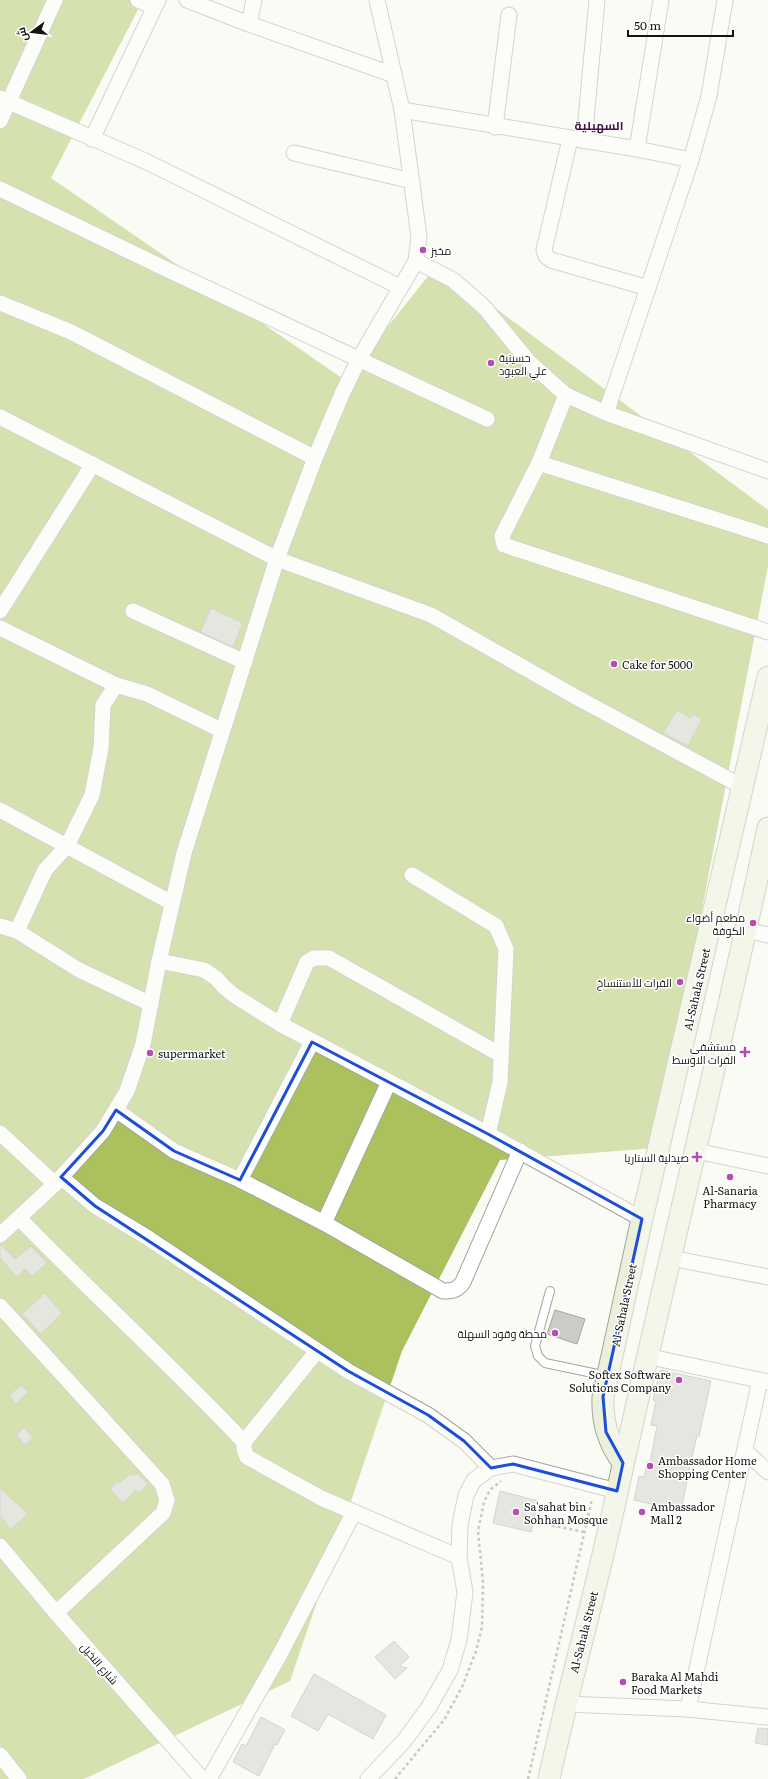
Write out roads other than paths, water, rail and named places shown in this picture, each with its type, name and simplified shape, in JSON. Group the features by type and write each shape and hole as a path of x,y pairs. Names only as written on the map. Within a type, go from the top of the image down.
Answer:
{"main road":[{"name":"Al-Sahala Street","path":"623,1463 611,1443 604,1420 603,1397 642,1219 768,677"},
{"name":"Al-Sahala Street","path":"549,1779 565,1704 617,1491 646,1356 696,1151 768,828"}],"street":[{"path":"0,121 4,100 55,0"},
{"path":"92,139 156,4 138,0"},
{"path":"188,0 249,24 394,75"},
{"path":"249,24 254,0"},
{"path":"0,1235 58,1181 103,1131 127,1091 143,1044 159,961 184,853 221,730 245,662 277,559 314,458 359,359 416,261 419,237 402,110 377,0"},
{"path":"596,0 577,140 544,250 546,256 551,260 648,288"},
{"path":"637,149 661,0"},
{"path":"606,413 691,160 709,96 725,0"},
{"path":"495,127 509,16"},
{"path":"4,100 145,162 400,287"},
{"path":"402,110 495,127 637,149 691,160"},
{"path":"294,153 412,181"},
{"path":"0,189 488,419"},
{"path":"416,261 453,280 484,307 529,362 566,395 606,413 768,471"},
{"path":"0,303 71,332 314,458"},
{"path":"566,395 539,463 502,536 504,545 768,632"},
{"path":"0,417 277,559 431,615 574,696 743,787"},
{"path":"539,463 768,536"},
{"path":"0,611 93,464"},
{"path":"133,612 245,662"},
{"path":"0,628 116,685 147,694 221,730"},
{"path":"17,931 45,870 67,846 92,795 101,748 103,706 116,685"},
{"path":"0,810 172,903"},
{"path":"412,875 496,926 506,949 500,1082 488,1134"},
{"path":"0,926 17,931 79,970 151,1004"},
{"path":"746,930 768,935"},
{"path":"280,1024 307,962 314,958 329,958 502,1055"},
{"path":"159,961 204,970 216,978 235,996 280,1024 520,1151 642,1219"},
{"path":"240,1180 312,1042"},
{"path":"324,1223 390,1082"},
{"path":"116,1110 174,1151 240,1180 324,1223 443,1291 459,1288 463,1282 520,1151"},
{"path":"0,1134 58,1181 95,1206 145,1236 354,1375 428,1415 464,1441 491,1468"},
{"path":"696,1151 768,1166"},
{"path":"19,1218 70,1270 183,1379 244,1442"},
{"path":"671,1258 768,1277"},
{"path":"0,1306 162,1484 167,1500 163,1513 56,1613"},
{"path":"317,1351 244,1442 244,1449 247,1457 321,1498 459,1557"},
{"path":"646,1356 764,1381 745,1451 688,1709"},
{"path":"745,1451 768,1472"},
{"path":"368,1779 404,1741 429,1707 450,1670 459,1640 465,1592 459,1557 460,1525 466,1495 474,1480 491,1468 513,1464 617,1491"},
{"path":"209,1779 279,1656 354,1512"},
{"name":"شارع النخيل","path":"0,1546 56,1613 202,1779"},
{"path":"565,1704 688,1709 768,1717"},
{"path":"0,1755 19,1779"}],"lane":[{"path":"550,1291 535,1346 538,1356 545,1363 608,1377"}],"place":[{"name":"مخبز","path":"423,250"},
{"name":"حسينية علي العبود","path":"491,363"},
{"name":"Cake for 5000","path":"614,664"},
{"name":"مطعم أضواء الكوفة","path":"753,923"},
{"name":"الفرات للأستنساخ","path":"680,982"},
{"name":"مستشفى الفرات الاوسط","path":"745,1052"},
{"name":"supermarket","path":"150,1053"},
{"name":"صيدلية السناريا","path":"697,1157"},
{"name":"Al-Sanaria Pharmacy","path":"730,1177"},
{"name":"محطة وقود السهلة","path":"555,1333"},
{"name":"Softex Software Solutions Company","path":"679,1380"},
{"name":"Ambassador Home Shopping Center","path":"650,1466"},
{"name":"Sa'sahat bin Sohhan Mosque","path":"516,1512"},
{"name":"Ambassador Mall 2","path":"642,1512"},
{"name":"Baraka Al Mahdi Food Markets","path":"623,1682"}],"district":[{"name":"السهيلية","path":"599,125"}]}
